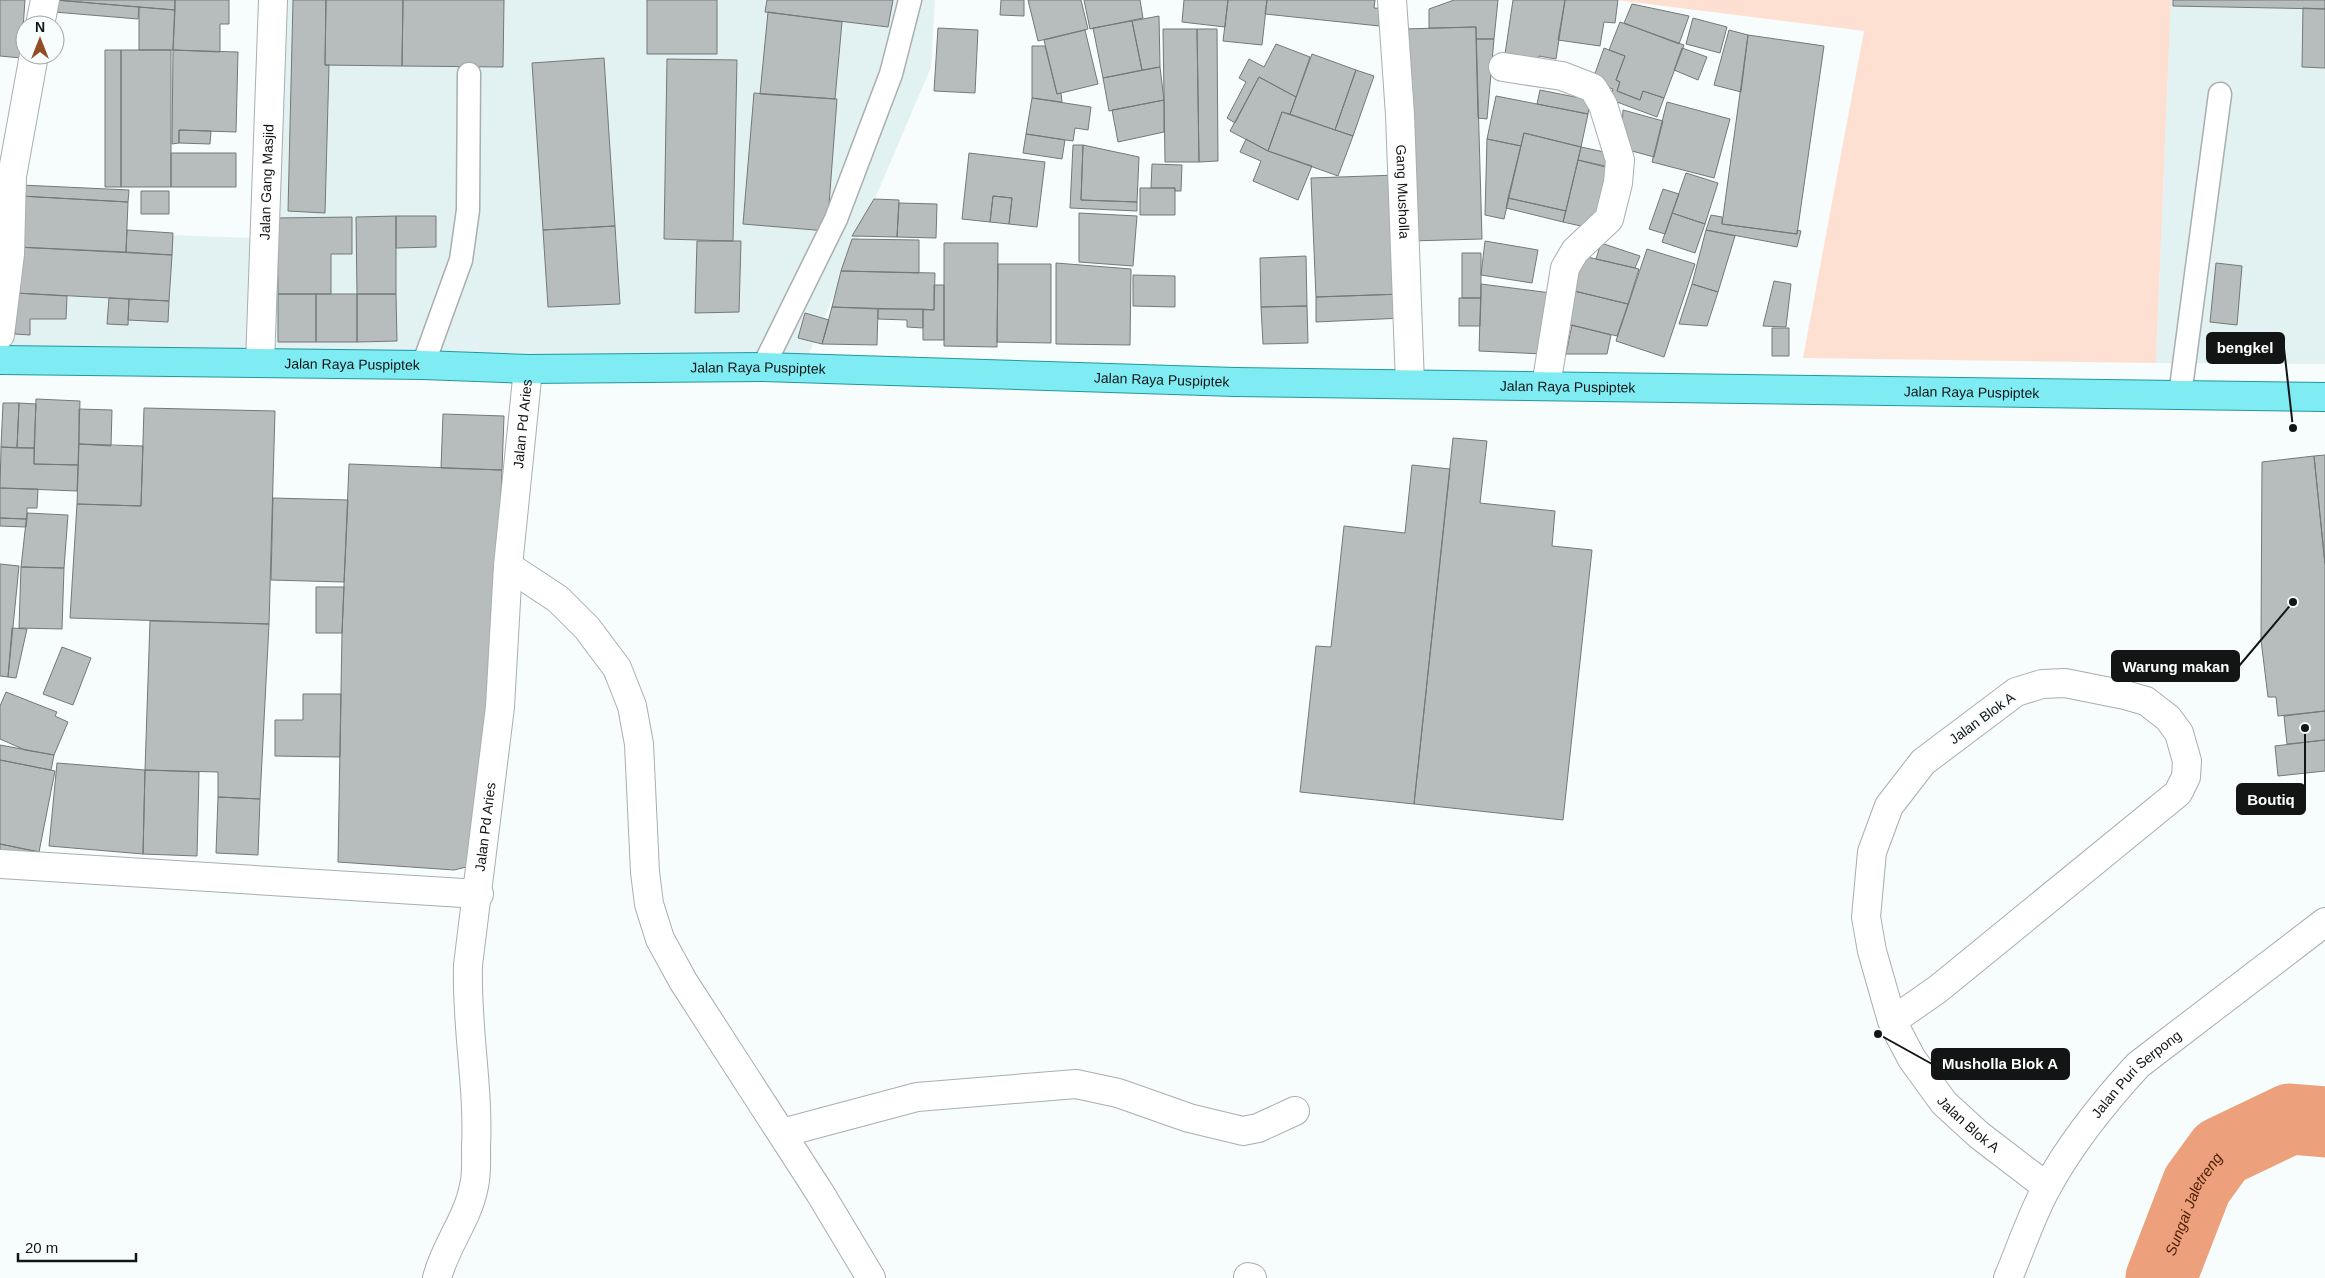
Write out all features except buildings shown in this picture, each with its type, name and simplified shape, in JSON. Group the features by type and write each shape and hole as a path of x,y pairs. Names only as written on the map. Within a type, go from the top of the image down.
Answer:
{"main road":[{"name":"Jalan Raya Puspiptek","path":"0,360 423,365 528,369 763,367 1225,381 2325,397"}],"street":[{"path":"42,15 45,0"},
{"name":"Jalan Gang Masjid","path":"260,363 273,0"},
{"name":"Gang Musholla","path":"1392,0 1400,115 1410,384"},
{"path":"0,335 10,254 5,204 32,65"},
{"path":"1503,67 1562,76 1593,88 1603,105 1620,160 1618,183 1609,219 1575,250 1565,268 1546,386"},
{"name":"Jalan Pd Aries","path":"437,1278 440,1266 467,1213 475,1185 478,1108 467,1000 468,965 479,894 500,706 508,566 528,369"},
{"path":"508,566 558,599 586,628 617,668 632,706 639,744 645,872 649,904 660,940 683,980 782,1132 871,1278"},
{"name":"Jalan Blok A","path":"1892,1021 1938,989 2178,793 2186,777 2187,761 2179,733 2168,718 2146,701 2065,683 2042,684 2016,692 1923,762 1889,806 1872,852 1868,874 1866,917 1872,951 1892,1021 1912,1059 1944,1103 1979,1135 2047,1187"},
{"path":"0,864 479,894"},
{"name":"Jalan Puri Serpong","path":"2008,1278 2047,1187 2088,1125 2115,1090 2138,1065 2325,922"},
{"path":"782,1132 917,1097 1076,1084 1118,1093 1189,1118 1243,1131 1258,1128 1295,1111"}],"lane":[{"path":"763,367 836,218 891,74 910,0"},
{"path":"423,365 461,260 468,210 469,74"},
{"path":"2180,395 2220,94"}],"shaded area":[{"path":"260,0 935,0 931,67 808,356 248,353 0,349 0,229 252,238"},
{"path":"1616,0 2171,0 2156,363 1803,358 1864,31"},
{"path":"2171,0 2325,0 2325,364 2156,363"}],"waterway":[{"name":"Sungai Jaletreng","path":"2161,1278 2197,1185 2221,1152 2290,1119 2325,1122"}],"place":[{"name":"bengkel","path":"2293,428"},
{"name":"Warung makan","path":"2293,602"},
{"name":"Boutiq","path":"2305,728"},
{"name":"Musholla Blok A","path":"1878,1034"}]}
